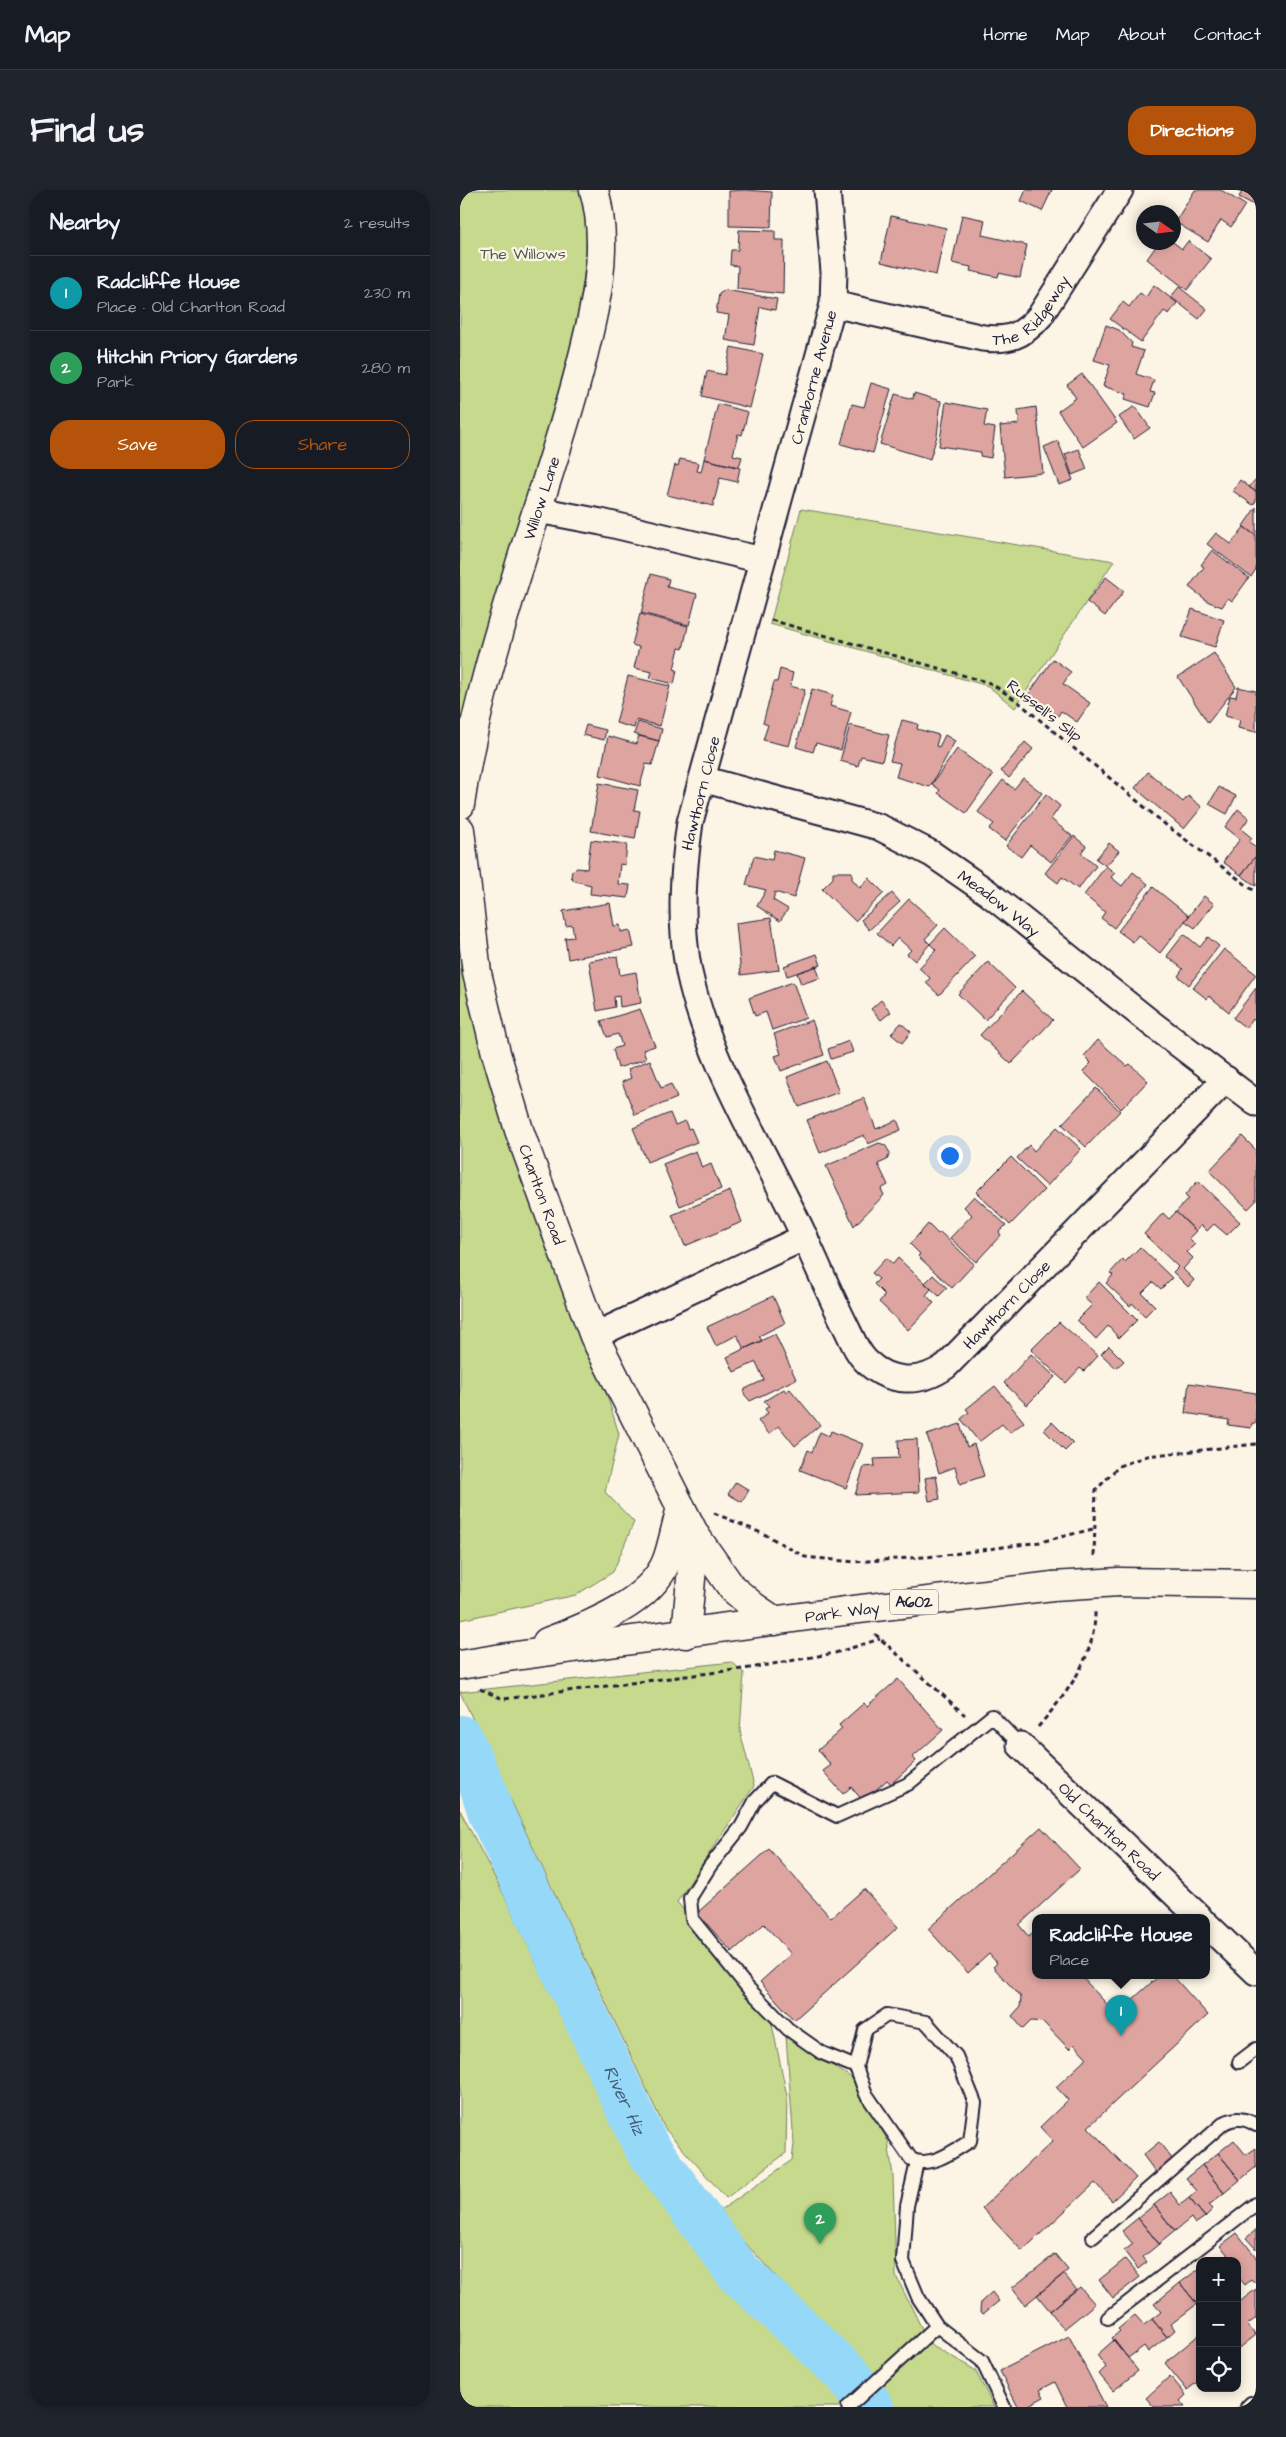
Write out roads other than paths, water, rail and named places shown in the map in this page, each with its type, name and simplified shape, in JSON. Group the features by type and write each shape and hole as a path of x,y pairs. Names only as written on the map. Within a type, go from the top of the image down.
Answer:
{"street":[{"name":"Willow Lane","path":"460,805 465,766 477,713 516,575 568,414 597,293 601,244 594,190"},
{"name":"Cranborne Avenue","path":"762,560 833,304 834,272 827,190"},
{"name":"The Ridgeway","path":"833,304 983,338 1004,340 1014,338 1030,327 1040,316 1120,190"},
{"path":"538,510 601,522 762,560"},
{"name":"Hawthorn Close","path":"762,560 690,822 685,856 683,930 689,971 698,1008 724,1072 805,1237 834,1302 864,1360 883,1373 894,1377 921,1379 946,1366 1226,1079"},
{"name":"Meadow Way","path":"702,779 878,827 932,854 988,892 1256,1102"},
{"name":"Charlton Road","path":"460,830 477,973 496,1053 519,1130 594,1336 694,1535 732,1588 753,1606 775,1620"},
{"path":"594,1336 805,1237"},
{"path":"508,1657 602,1620 626,1606 650,1585 667,1561 678,1502"},
{"path":"686,1634 694,1535"},
{"name":"Park Way","path":"470,1672 508,1657 686,1634 775,1620 1053,1586 1118,1582 1256,1584"},
{"name":"Old Charlton Road","path":"1020,1745 1196,1914"},
{"path":"1210,1928 1256,1972"}],"lane":[{"path":"856,2067 822,2053 788,2029 748,1988 692,1919 690,1898 710,1866 741,1827 755,1800 772,1783 838,1816 908,1784 992,1716 1020,1745"},
{"path":"887,2015 926,2022 956,2056 975,2103 970,2141 943,2157 917,2162 911,2159 866,2094 856,2067 865,2030 887,2015"},
{"path":"1239,2062 1256,2049"},
{"path":"1093,2237 1224,2123 1246,2119 1256,2125"},
{"path":"917,2162 907,2206 903,2261 918,2296 937,2326 982,2361 1004,2407"},
{"path":"1108,2318 1256,2204"},
{"path":"848,2407 937,2326"}],"waterway":[{"name":"River Hiz","path":"460,1738 483,1788 491,1813 646,2146 738,2272 845,2372 871,2407"}],"place":[{"name":"Radcliffe House","path":"1121,2036"},
{"name":"Hitchin Priory Gardens","path":"820,2244"}],"park label":[{"name":"The Willows","path":"523,253"}]}
